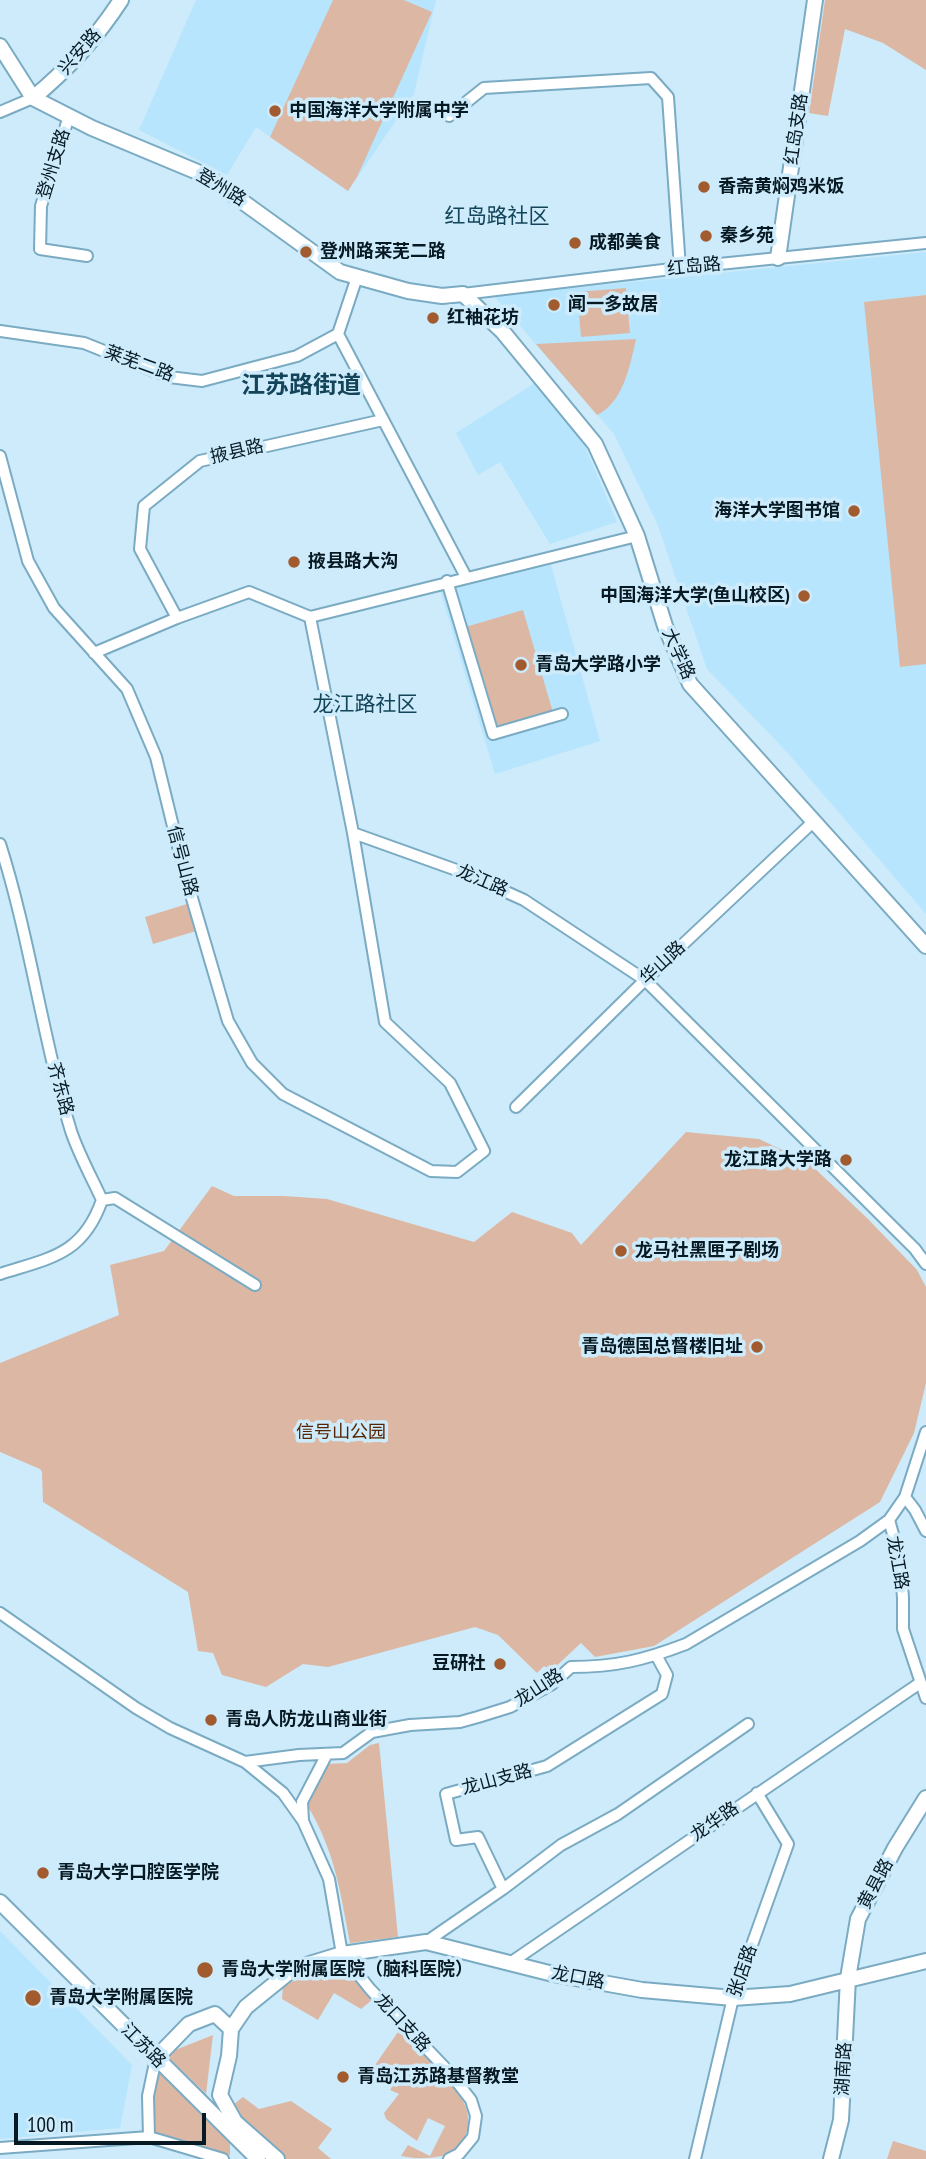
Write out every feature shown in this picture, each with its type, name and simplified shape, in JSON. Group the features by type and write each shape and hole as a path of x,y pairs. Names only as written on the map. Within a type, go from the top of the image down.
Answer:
{"main road":[{"name":"兴安路","path":"33,99 62,74 121,0"},
{"name":"红岛支路","path":"778,258 815,0"},
{"path":"0,46 33,99"},
{"name":"登州路","path":"33,99 207,176 340,272 408,291 442,296 463,294"},
{"name":"大学路","path":"463,294 503,332 595,444 637,536 665,626 690,684 926,946"},
{"name":"黄县路","path":"848,1978 858,1919 895,1848 926,1798"},
{"name":"江苏路","path":"0,1902 258,2159"},
{"name":"龙口路","path":"220,2095 229,2056 231,2029 246,2007 293,1969 342,1954 426,1942 553,1974 642,1990 733,1998 790,1994 926,1961"},
{"name":"湖南路","path":"831,2159 841,2120 848,1978"},
{"name":"龙口路","path":"156,2059 189,2024 215,2014 246,2007"},
{"path":"215,2014 231,2029"},
{"path":"195,2098 208,2101 220,2095"},
{"path":"220,2095 242,2159"},
{"path":"220,2095 235,2122 277,2159"}],"street":[{"path":"449,116 484,88 650,78 668,97 680,268"},
{"path":"0,112 33,99"},
{"name":"登州支路","path":"69,116 41,206 40,249 87,256"},
{"name":"红岛路","path":"463,294 926,243"},
{"path":"357,277 338,334 467,577"},
{"name":"莱芜二路","path":"0,331 84,343 169,377 202,381 297,356 338,334"},
{"name":"掖县路","path":"177,618 139,549 144,506 200,461 383,419"},
{"name":"信号山路","path":"0,456 28,561 54,608 127,689 156,757 184,871 228,1021 252,1063 283,1094 431,1171 457,1172 484,1151 450,1083 386,1022 353,833"},
{"path":"94,653 177,618 249,592 310,617 637,536"},
{"path":"447,581 493,734 562,715"},
{"path":"310,617 353,833"},
{"name":"华山路","path":"516,1107 645,980 813,822"},
{"name":"龙江路","path":"353,833 462,872 524,900 645,980 915,1248 926,1264"},
{"name":"齐东路","path":"0,844 72,1134 102,1200"},
{"path":"0,1273 50,1258 80,1241 95,1221 102,1200 115,1198 255,1285"},
{"path":"915,1248 926,1255"},
{"name":"龙江路","path":"926,1432 905,1497 889,1520 900,1559 903,1629 926,1698"},
{"path":"905,1497 926,1531"},
{"name":"龙山路","path":"245,1762 343,1753 372,1732 410,1725 460,1722 510,1707 552,1684 571,1667 607,1667 656,1655 686,1644 860,1541 889,1520"},
{"path":"0,1613 136,1708 170,1728 245,1762 283,1794 303,1821 329,1879 342,1954"},
{"name":"龙山支路","path":"503,1889 478,1837 456,1840 446,1794 547,1766 663,1694 667,1675 656,1655"},
{"name":"龙华路","path":"510,1963 920,1683"},
{"path":"426,1942 561,1846 618,1814 748,1724"},
{"path":"303,1821 302,1802 327,1754"},
{"name":"张店路","path":"695,2159 733,1998 788,1844 757,1793"},
{"name":"龙口支路","path":"342,1954 370,1989 450,2073 471,2100 476,2116 473,2137 458,2154 449,2159"},
{"path":"149,2137 148,2096 156,2059"},
{"path":"0,2148 149,2137 223,2159"}],"shaded area":[{"name":"中国海洋大学附属中学","path":"196,0 436,0 414,94 348,191 256,127 227,175 139,130"},
{"name":"中国海洋大学(鱼山校区)","path":"926,252 926,914 786,751 707,669 657,523 614,434 494,296"},
{"path":"535,383 584,444 617,522 550,544 500,462 478,475 456,433"},
{"name":"青岛大学路小学","path":"551,565 600,741 495,774 440,590"},
{"name":"青岛大学附属医院","path":"0,1931 132,2065 120,2128 0,2139"}],"green space":[{"path":"333,0 404,0 432,12 357,177 348,191 270,137"},
{"path":"825,0 926,0 926,70 883,43 845,29 828,116 809,113"},
{"path":"626,288 630,333 581,337 577,292"},
{"path":"926,295 926,664 900,667 864,302"},
{"path":"636,339 628,372 619,393 606,409 597,415 536,344"},
{"path":"523,610 554,716 493,734 462,628"},
{"path":"187,904 196,931 153,944 145,917"},
{"name":"信号山公园","path":"686,1132 759,1139 808,1162 917,1270 926,1287 926,1383 914,1433 880,1502 654,1646 595,1657 581,1643 551,1671 544,1666 537,1673 498,1635 475,1627 328,1667 303,1664 266,1687 222,1675 213,1653 198,1651 188,1592 43,1502 40,1469 0,1452 0,1363 119,1315 110,1265 164,1251 212,1186 234,1196 327,1199 474,1242 512,1212 572,1233 581,1245"},
{"path":"379,1743 398,1937 350,1943 330,1855 307,1805 326,1764 347,1763 370,1745"},
{"path":"340,1964 372,2000 361,2009 334,1993 318,2020 282,1999 283,1985"},
{"path":"400,2029 447,2080 465,2105 468,2121 465,2137 455,2150 448,2154 425,2158 401,2156 408,2145 430,2156 445,2126 428,2118 417,2141 386,2119 384,2113 399,2094 390,2090 397,2079 375,2065"},
{"path":"213,2035 206,2094 165,2054"},
{"path":"158,2067 230,2138 230,2155 154,2135 154,2099"},
{"path":"243,2097 259,2109 291,2101 332,2129 318,2148 331,2159 277,2159 245,2131 233,2105"},
{"path":"893,2141 926,2151 926,2159 887,2159"}],"place":[{"name":"中国海洋大学附属中学","path":"275,111"},
{"name":"香斋黄焖鸡米饭","path":"704,187"},
{"name":"秦乡苑","path":"706,236"},
{"name":"成都美食","path":"575,243"},
{"name":"登州路莱芜二路","path":"306,252"},
{"name":"闻一多故居","path":"554,305"},
{"name":"红袖花坊","path":"433,318"},
{"name":"海洋大学图书馆","path":"854,511"},
{"name":"掖县路大沟","path":"294,562"},
{"name":"中国海洋大学(鱼山校区)","path":"804,596"},
{"name":"青岛大学路小学","path":"521,665"},
{"name":"龙江路大学路","path":"846,1160"},
{"name":"龙马社黑匣子剧场","path":"621,1251"},
{"name":"青岛德国总督楼旧址","path":"757,1347"},
{"name":"豆研社","path":"500,1664"},
{"name":"青岛人防龙山商业街","path":"211,1720"},
{"name":"青岛大学口腔医学院","path":"43,1873"},
{"name":"青岛大学附属医院（脑科医院）","path":"205,1970"},
{"name":"青岛大学附属医院","path":"33,1998"},
{"name":"青岛江苏路基督教堂","path":"343,2077"}],"district":[{"name":"红岛路社区","path":"497,217"},
{"name":"江苏路街道","path":"301,386"},
{"name":"龙江路社区","path":"365,705"}]}
